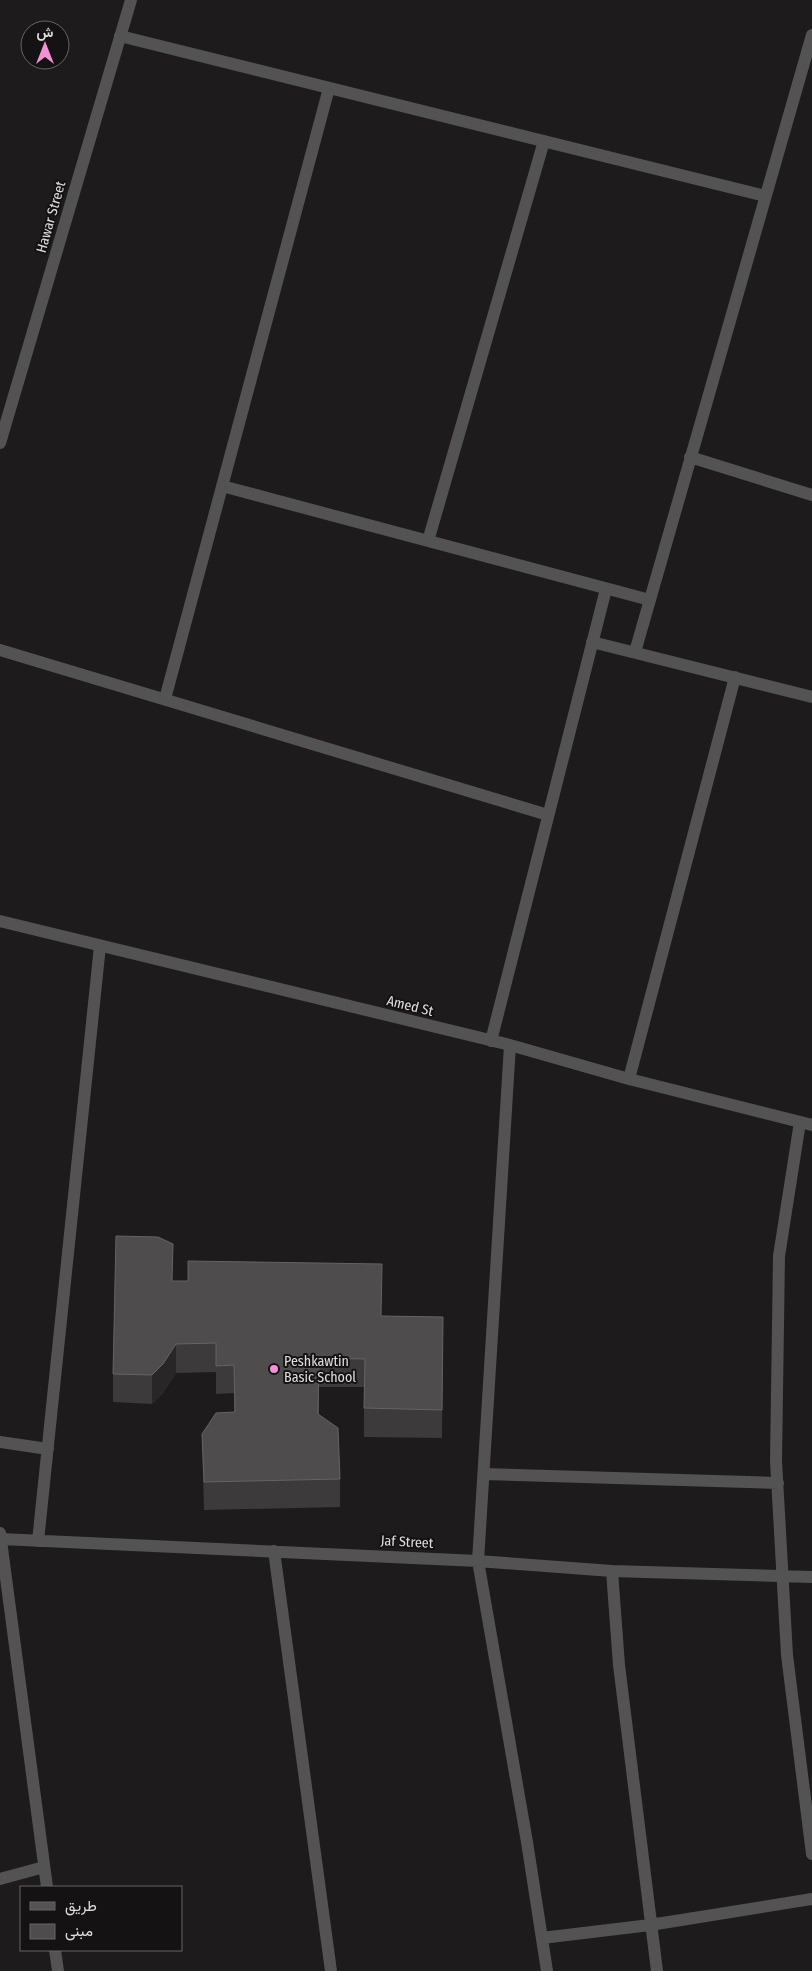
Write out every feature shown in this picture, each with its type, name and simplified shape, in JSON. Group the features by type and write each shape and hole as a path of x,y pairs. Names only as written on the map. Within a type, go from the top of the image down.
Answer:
{"street":[{"name":"Hawar Street","path":"0,443 130,0"},
{"path":"634,652 812,35"},
{"path":"120,36 765,196"},
{"path":"164,699 329,88"},
{"path":"428,541 544,141"},
{"path":"690,457 812,495"},
{"path":"222,486 650,600"},
{"path":"491,1040 606,588"},
{"path":"592,642 812,697"},
{"path":"0,650 548,814"},
{"path":"629,1079 734,677"},
{"name":"Amed St","path":"0,921 491,1040 629,1079 806,1124"},
{"path":"38,1541 100,946"},
{"path":"510,1045 478,1561 527,1842 547,1971"},
{"path":"806,1124 779,1256 778,1483 787,1655 812,1854"},
{"path":"0,1442 48,1449"},
{"path":"484,1474 778,1483"},
{"path":"0,1536 47,1886"},
{"name":"Jaf Street","path":"0,1536 38,1541 478,1561 612,1571 812,1577"},
{"path":"274,1551 331,1971"},
{"path":"612,1571 619,1665 657,1971"},
{"path":"0,1879 44,1867"},
{"path":"542,1938 650,1924 812,1899"},
{"path":"55,1951 58,1971"}],"building":[{"path":"116,1236 158,1237 173,1244 172,1281 188,1281 188,1261 382,1264 381,1316 443,1317 442,1410 364,1408 365,1359 319,1358 318,1414 338,1428 340,1479 204,1482 202,1434 216,1413 235,1412 234,1365 216,1366 216,1343 176,1344 163,1364 152,1375 113,1374"}],"place":[{"name":"Peshkawtin Basic School","path":"274,1369"}]}
